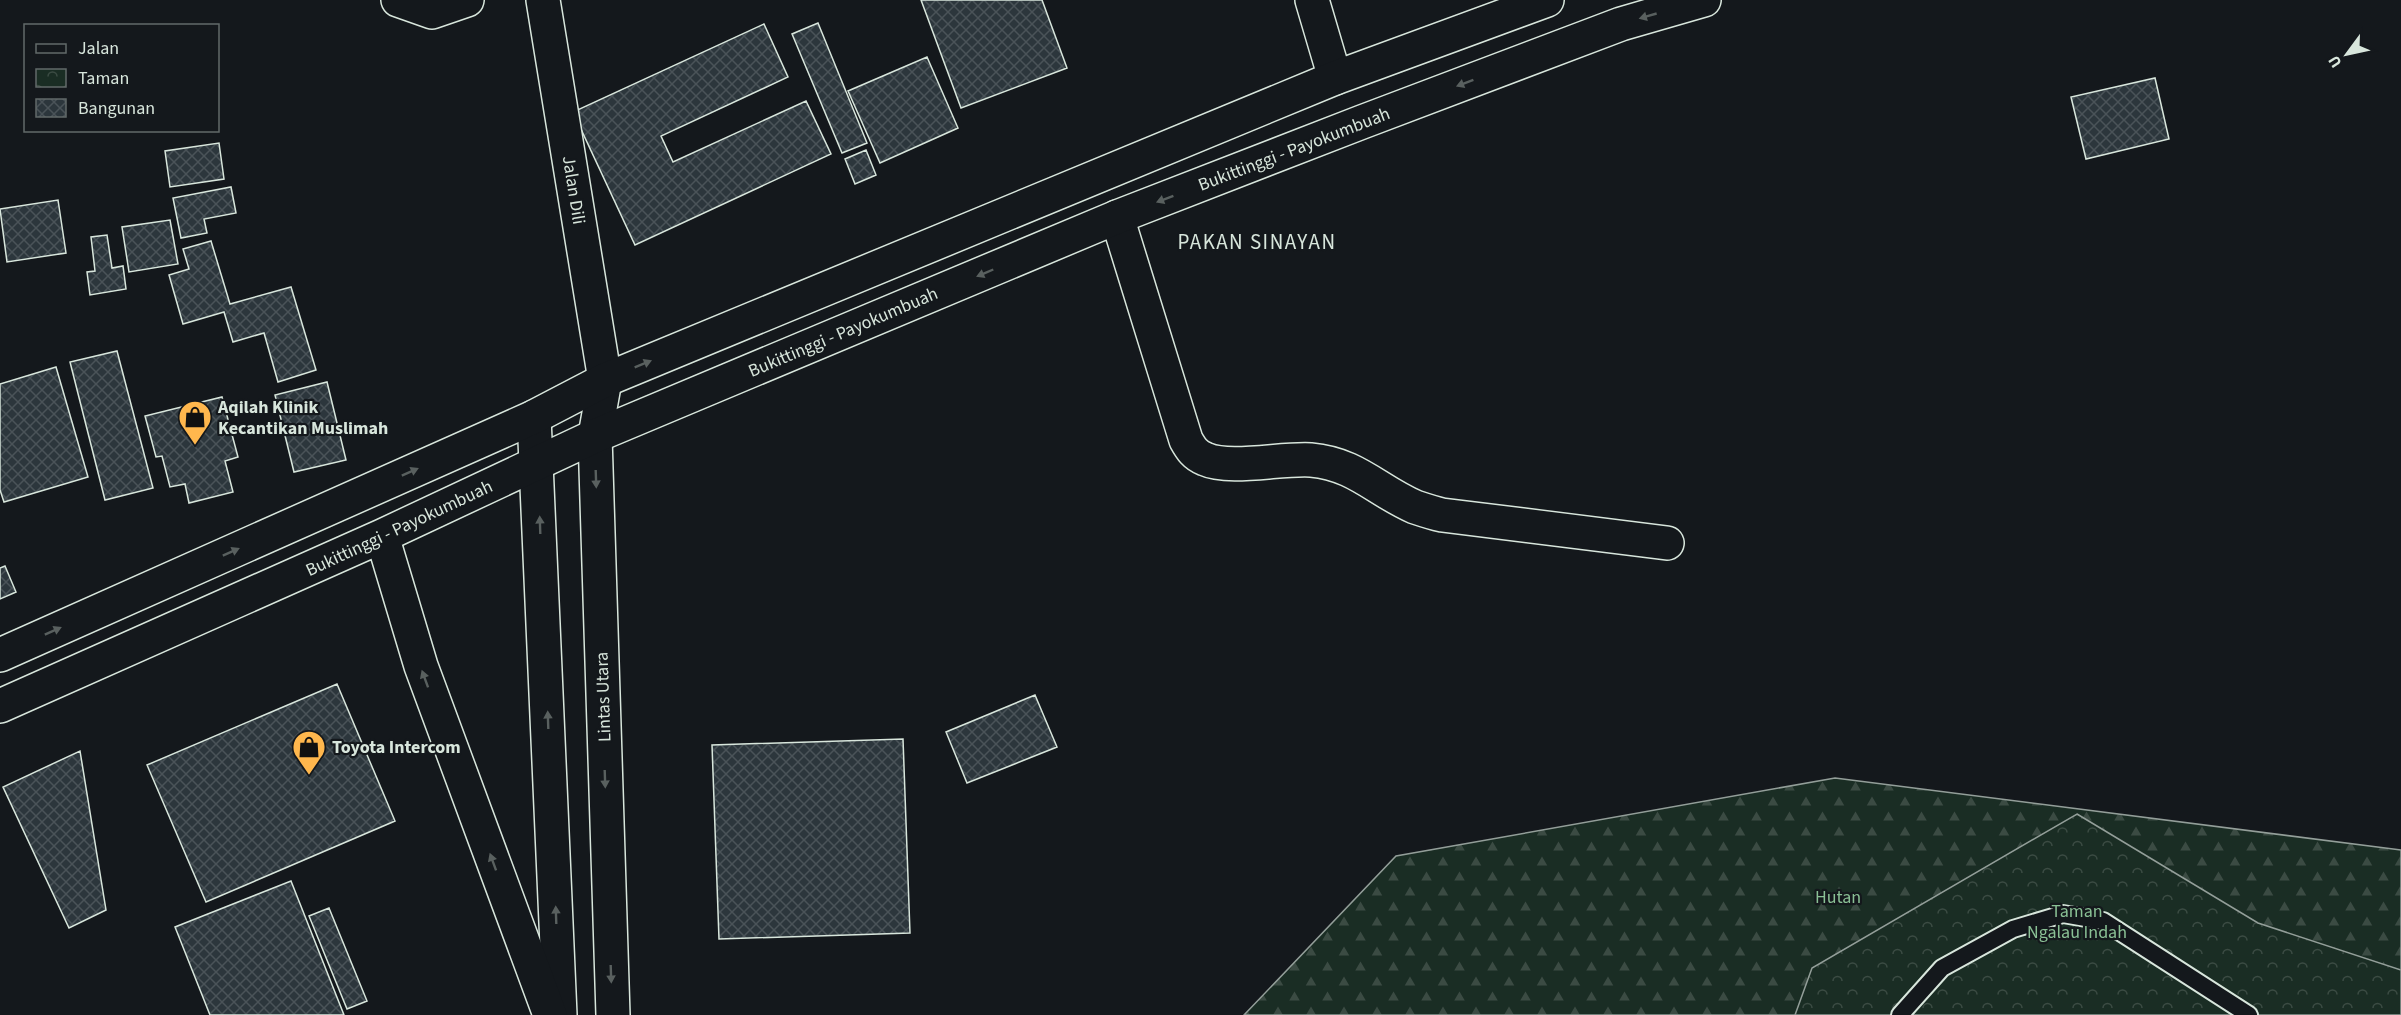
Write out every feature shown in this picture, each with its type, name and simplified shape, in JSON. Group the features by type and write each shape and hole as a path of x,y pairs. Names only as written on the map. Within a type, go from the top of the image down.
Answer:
{"main road":[{"path":"398,0 432,12 467,0"},
{"name":"Jalan Dili","path":"543,0 605,380"},
{"path":"1312,0 1335,78"},
{"path":"0,655 534,417 605,380 1335,78 1547,0"},
{"name":"Bukittinggi - Payokumbuah","path":"0,706 382,536 595,436 1117,217 1621,24 1704,0"},
{"path":"1117,217 1186,440 1193,452 1205,460 1224,463 1308,460 1330,462 1349,468 1414,506 1442,515 1666,543"},
{"name":"Lintas Utara","path":"605,380 595,436 613,1015"},
{"path":"534,417 560,1015"},
{"path":"382,536 420,666 550,1015"}],"lane":[{"path":"1900,1015 1942,968 2013,929 2063,914 2103,921 2249,1015"}],"green space":[{"name":"Hutan","path":"1835,778 2401,850 2401,1015 1244,1015 1396,856"},
{"name":"Taman Ngalau Indah","path":"2077,814 2258,923 2401,970 2401,1015 1795,1015 1812,968"}],"building":[{"path":"921,0 1042,0 1067,68 961,108"},
{"path":"818,23 867,143 842,153 792,34"},
{"path":"764,24 788,77 661,136 673,162 806,101 831,154 635,245 573,112"},
{"path":"927,57 958,128 880,163 848,91"},
{"path":"2155,78 2169,139 2086,159 2071,97"},
{"path":"219,143 224,179 170,187 165,151"},
{"path":"866,150 876,175 855,184 845,159"},
{"path":"231,187 236,213 204,219 207,233 181,238 173,198"},
{"path":"58,200 66,253 7,262 0,209"},
{"path":"170,220 178,264 129,272 122,227"},
{"path":"107,235 112,268 123,266 126,289 90,295 87,272 95,271 91,237"},
{"path":"211,241 230,304 291,287 316,370 278,382 264,333 233,342 224,312 183,324 169,275 189,269 183,249"},
{"path":"117,351 153,488 105,500 70,362"},
{"path":"56,367 88,477 4,502 0,490 0,384"},
{"path":"327,382 346,460 294,472 275,395"},
{"path":"222,397 238,457 225,461 233,492 189,503 185,484 170,487 162,456 156,457 145,416"},
{"path":"5,566 16,592 0,599 0,568"},
{"path":"337,684 395,821 206,902 147,765"},
{"path":"1035,695 1057,747 967,783 946,732"},
{"path":"903,739 910,933 719,939 712,745"},
{"path":"80,751 106,910 69,928 3,787"},
{"path":"291,881 344,1015 210,1015 175,927"},
{"path":"329,908 367,1001 347,1009 309,916"}],"place":[{"name":"Aqilah Klinik Kecantikan Muslimah","path":"195,446"},
{"name":"Toyota Intercom","path":"309,776"}],"district":[{"name":"PAKAN SINAYAN","path":"1257,242"}]}
